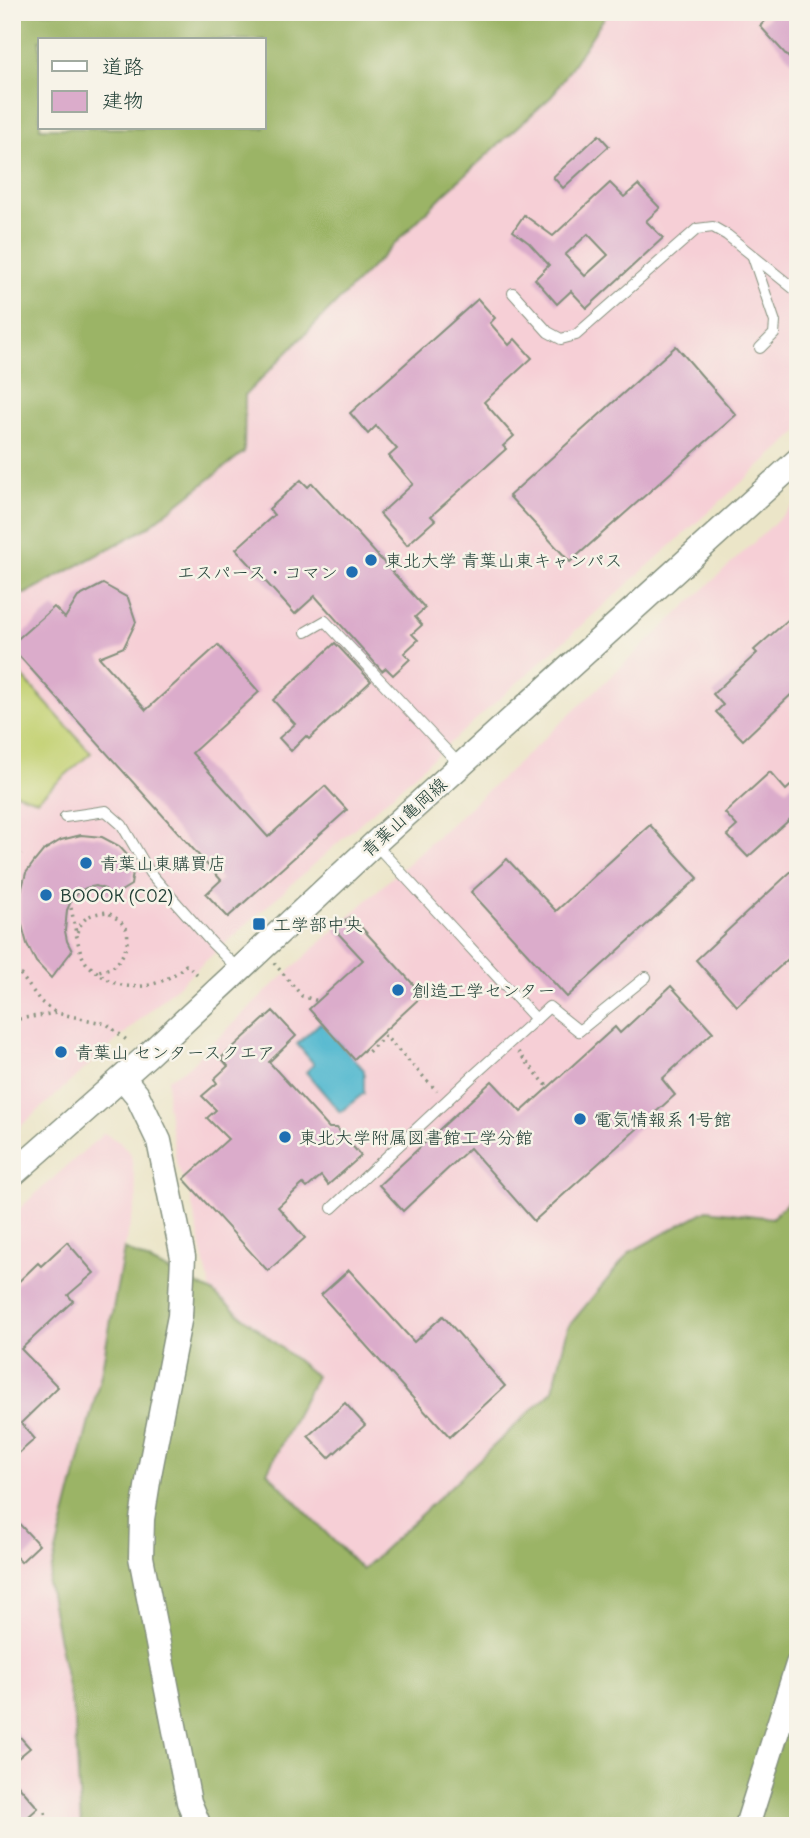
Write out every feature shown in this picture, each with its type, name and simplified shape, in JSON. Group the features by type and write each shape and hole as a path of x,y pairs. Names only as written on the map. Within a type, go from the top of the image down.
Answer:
{"street":[{"name":"青葉山亀岡線","path":"12,1175 123,1078 375,844 798,460"},
{"path":"123,1078 137,1095 159,1141 183,1257 180,1316 149,1475 142,1519 141,1557 189,1802 199,1826"},
{"path":"747,1826 798,1664"}],"lane":[{"path":"513,293 548,332 561,339 576,335 696,229 713,227 727,235 798,292"},
{"path":"753,256 775,322 774,334 760,348"},
{"path":"306,632 325,621 461,766"},
{"path":"65,817 106,811 122,825 150,873 211,942 239,969"},
{"path":"375,844 536,1019"},
{"path":"332,1208 549,1007 579,1031 646,977"}],"path":[{"path":"12,863 22,854"},
{"path":"71,908 84,961 103,978 118,985 138,988 175,975 186,965 197,974"},
{"path":"77,934 81,924 90,915 107,912 122,923 127,932 124,953 112,967 96,972"},
{"path":"261,949 302,996 318,1001"},
{"path":"12,962 41,1002 57,1013"},
{"path":"12,1020 57,1013 107,1024 129,1042"},
{"path":"363,1050 367,1053 385,1036 446,1101"},
{"path":"510,1042 548,1087"},
{"path":"481,1138 485,1143"},
{"path":"45,1812 48,1826"}],"shaded area":[{"name":"東北大学 青葉山東キャンパス","path":"608,12 798,12 798,432 12,1134 12,592 25,594 244,452 245,395 445,193 552,96"},
{"path":"798,501 798,1192 772,1218 707,1210 568,1327 553,1390 362,1571 267,1472 316,1376 211,1291 190,1196 177,1166 167,1104 168,1079 188,1067"},
{"path":"104,1133 121,1143 131,1155 137,1198 124,1249 101,1374 75,1723 81,1826 12,1826 12,1215"}],"green space":[{"path":"12,12 608,12 552,96 445,193 245,395 244,452 147,528 25,594 12,592"},
{"path":"12,665 91,753 37,800 12,792"},
{"path":"798,1192 798,1826 81,1826 75,1723 48,1584 101,1374 124,1249 211,1291 316,1376 267,1472 362,1570 553,1390 568,1327 630,1252 707,1210 772,1218"}],"water":[{"path":"321,1022 364,1070 364,1093 340,1112 306,1072 314,1064 297,1044"}],"building":[{"path":"774,12 798,12 798,68 760,26"},
{"path":"599,135 609,146 563,188 553,177"},
{"path":"610,183 624,197 638,185 660,208 646,221 663,238 587,308 571,291 557,304 535,279 549,265 529,243 513,231 524,215 553,236","holes":["588,234 608,255 585,276 565,255"]},
{"path":"478,299 495,318 490,323 509,345 515,339 532,358 484,402 514,436 503,446 506,449 431,516 435,520 407,545 380,514 413,484 389,456 397,449 376,426 368,434 350,413"},
{"path":"676,346 736,415 570,562 509,496"},
{"path":"301,480 308,487 312,483 425,608 415,617 422,625 412,634 418,640 404,653 410,659 393,675 386,668 382,671 315,596 295,614 236,549 274,515 269,509"},
{"path":"103,584 128,598 136,622 124,647 99,657 146,710 218,645 259,692 192,753 268,837 325,786 347,810 228,917 206,894 221,880 12,648 12,644 54,607 65,618 78,597"},
{"path":"798,611 798,688 743,740 716,712 723,705 713,694 757,653 754,650"},
{"path":"335,643 371,681 309,739 306,736 291,751 279,738 295,724 273,700"},
{"path":"770,772 786,790 798,779 798,812 748,857 727,835 737,826 725,813"},
{"path":"650,825 698,878 567,997 471,892 507,859 556,911"},
{"path":"81,835 102,837 119,846 129,857 133,872 131,885 111,897 105,889 96,886 86,888 72,899 67,910 65,931 72,951 51,978 36,962 27,944 20,918 20,895 26,873 43,851 61,840"},
{"path":"798,865 798,950 737,1006 696,960"},
{"name":"創造工学センター","path":"351,916 423,995 354,1059 309,1009 363,960 335,930"},
{"name":"電気情報系 1号館","path":"671,986 713,1032 662,1079 675,1095 534,1221 470,1148 403,1211 379,1185 492,1081 521,1112 615,1027 620,1033"},
{"name":"東北大学附属図書館工学分館","path":"273,1011 296,1036 269,1062 329,1128 337,1128 361,1156 328,1185 321,1176 307,1188 303,1184 278,1207 305,1238 268,1271 184,1179 228,1139 207,1118 216,1110 202,1096 217,1083 214,1079 228,1066 221,1058"},
{"path":"67,1242 94,1273 68,1295 73,1301 21,1349 58,1387 21,1423 35,1439 12,1459 12,1288 38,1263 41,1266"},
{"path":"349,1270 414,1342 443,1316 505,1386 450,1437 321,1295"},
{"path":"345,1403 365,1425 329,1458 308,1436"},
{"path":"12,1516 39,1545 21,1562 12,1553"},
{"path":"12,1728 30,1748 12,1763"},
{"path":"12,1778 38,1808 18,1826 12,1826"}],"place":[{"name":"東北大学 青葉山東キャンパス","path":"371,560"},
{"name":"エスパース・コマン","path":"352,572"},
{"name":"青葉山東購買店","path":"86,863"},
{"name":"BOOOK (C02)","path":"46,895"},
{"name":"工学部中央","path":"259,924"},
{"name":"創造工学センター","path":"398,990"},
{"name":"青葉山 センタースクエア","path":"61,1052"},
{"name":"電気情報系 1号館","path":"580,1119"},
{"name":"東北大学附属図書館工学分館","path":"285,1137"}]}
